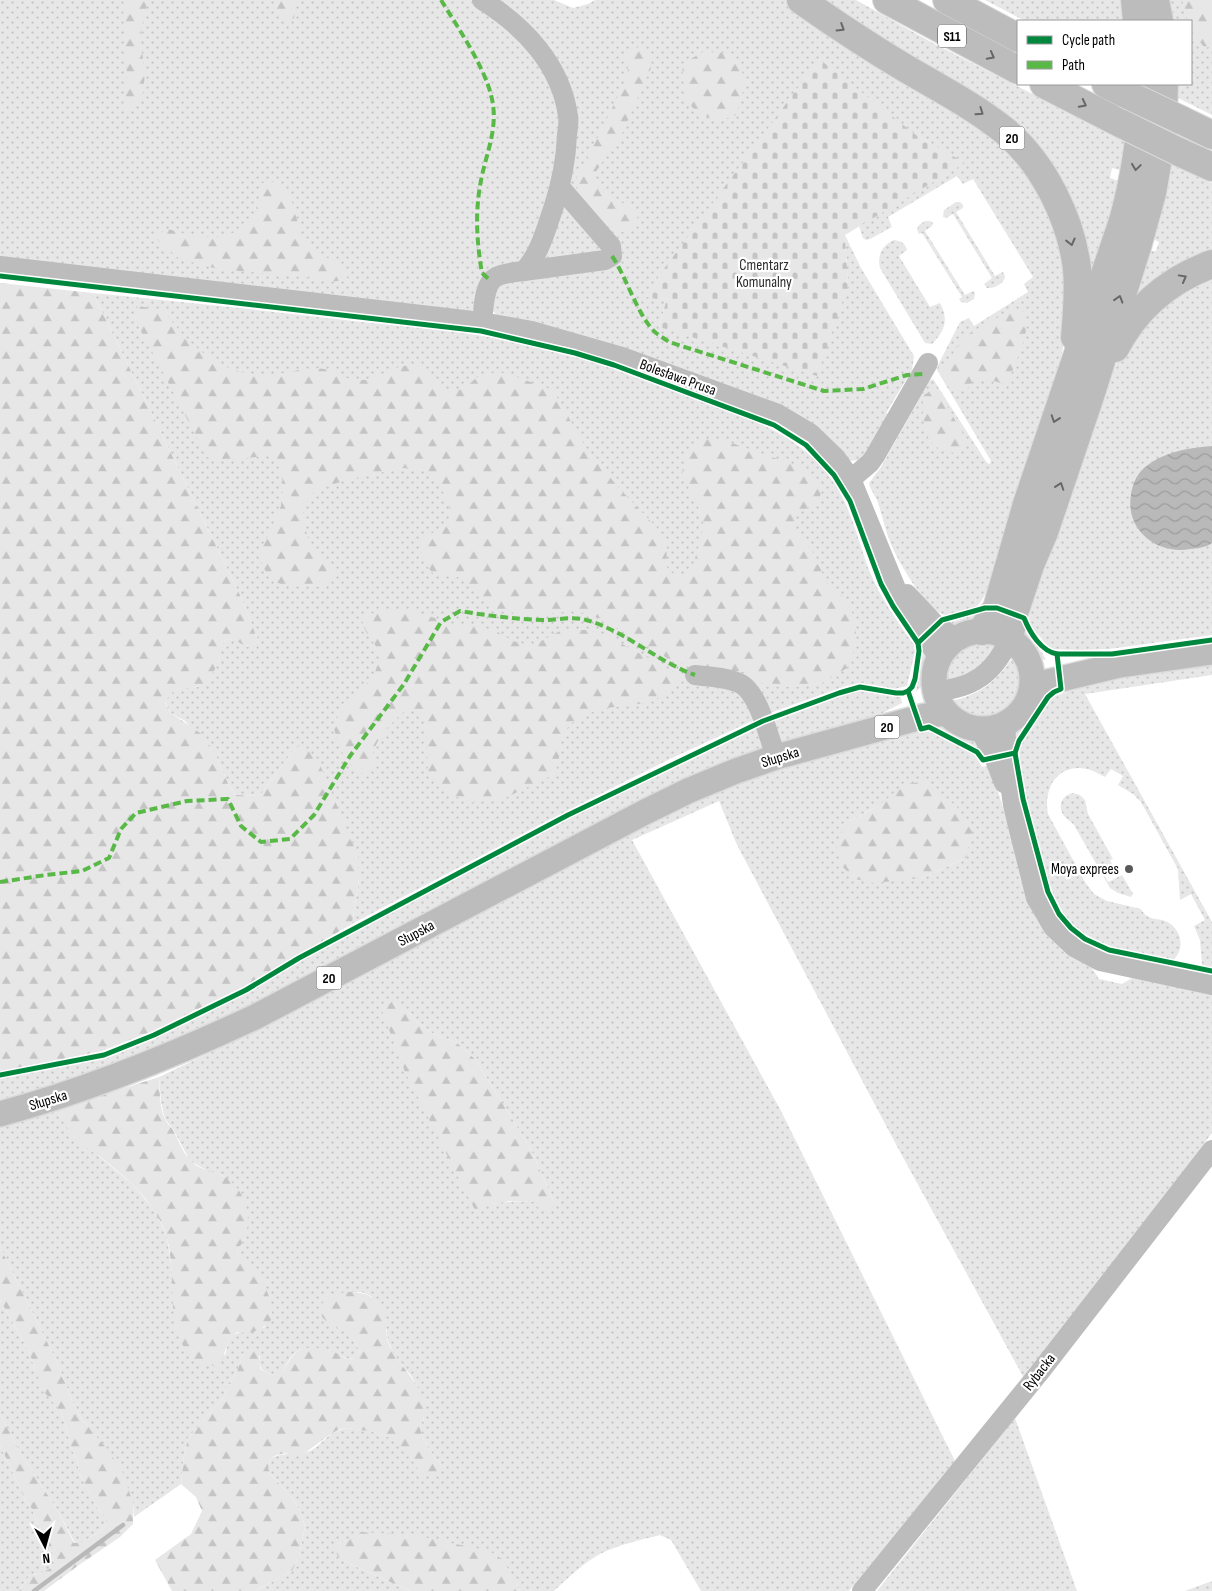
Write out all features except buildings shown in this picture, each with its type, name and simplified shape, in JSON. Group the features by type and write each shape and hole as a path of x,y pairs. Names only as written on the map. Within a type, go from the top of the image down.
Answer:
{"highway":[{"name":"20","path":"801,0 836,25 976,109 1006,132 1030,157 1057,202 1066,223 1078,285 1071,373 1027,504 997,608 970,635"},
{"name":"S11","path":"887,0 1017,69"},
{"name":"S11","path":"947,0 1017,37"},
{"path":"1134,0 1137,20"},
{"path":"1155,0 1159,20"},
{"path":"1046,85 1212,167"},
{"path":"1009,639 1014,614 1030,565 1044,532 1090,396 1137,247 1152,193 1163,117 1164,85"},
{"path":"1071,373 1123,221 1135,177 1141,128 1124,87"},
{"path":"1124,87 1181,120 1212,135"},
{"path":"1090,396 1125,329 1145,305 1184,276 1212,264"}],"main road":[{"path":"939,658 934,674 935,691 941,707 946,713 961,725 980,730 996,728 1005,724 1021,711 1027,702 1031,691 1029,662 1021,649 1009,639 991,632 970,635"},
{"name":"20","path":"939,658 950,644 970,635"},
{"path":"1031,691 1048,682 1119,665 1212,652"},
{"path":"1029,662 1058,665 1119,665"},
{"name":"Słupska","path":"828,742 884,719 935,691"},
{"name":"Słupska","path":"0,1114 109,1079 207,1040 255,1017 652,809 713,780 776,757 828,742 926,716 946,713"}],"street":[{"path":"482,0 514,24 534,43 550,64 560,86 568,116 566,155 560,187 538,251 524,271"},
{"path":"482,322 487,290 491,281 497,276 605,260 612,256 611,246 560,187"},
{"name":"Bolesława Prusa","path":"0,266 482,322 550,336 620,356 778,414 810,433 824,445 851,479 902,603 939,658"},
{"path":"851,479 870,463 875,456 928,363"},
{"path":"1018,602 1027,504"},
{"name":"Bolesława Prusa","path":"886,566 920,609 936,625 970,635"},
{"path":"935,691 949,690 975,681 996,663 1009,639"},
{"path":"695,675 727,680 740,684 747,689 755,702 776,757"},
{"path":"1005,724 1013,806"},
{"path":"980,730 994,757 1013,806 1036,898 1048,920 1066,940 1084,953 1100,961 1212,985"},
{"name":"Rybacka","path":"862,1591 1038,1373 1212,1150"}],"green space":[{"path":"0,0 473,0 528,43 558,94 561,154 533,249 476,309 470,311 0,258"},
{"path":"124,0 148,0 140,36 145,74 142,100 129,112 123,108 127,76"},
{"path":"275,0 297,0 294,18 284,22 276,10"},
{"path":"490,0 554,0 573,8 595,0 788,0 975,117 1027,169 1063,242 1067,326 1059,368 993,594 986,593 976,607 953,614 944,615 935,610 920,594 899,561 869,483 881,467 929,381 933,379 987,463 990,464 991,461 937,370 938,365 960,322 969,318 974,326 1028,292 1024,284 1033,277 973,179 963,184 957,176 888,217 892,227 870,239 866,240 863,238 859,226 964,163 916,135 666,302 659,327 848,286 845,235 861,268 914,356 912,370 886,413 890,415 865,456 860,460 849,461 834,444 497,316 490,307 498,281 615,265 569,190 572,104"},
{"path":"813,0 856,0 931,42 1132,145 1124,168 1120,170 1112,168 1110,178 1119,181 1088,305 1059,190"},
{"path":"985,0 1126,0 1130,20 1023,20"},
{"path":"1163,0 1212,0 1212,115 1172,95 1172,85 1192,85 1192,20 1167,20"},
{"path":"1182,0 1212,0 1212,46 1205,48 1192,33 1192,20 1188,20"},
{"path":"639,47 650,55 651,68 620,138 594,175 599,189 638,212 637,223 625,233 609,226 579,192 576,184 578,173 588,157 625,82 628,69 627,51"},
{"path":"703,52 731,53 737,62 744,83 736,115 718,121 692,107 688,101 685,95 682,64"},
{"name":"Cmentarz Komunalny","path":"819,59 916,135 965,163 845,235 848,286 817,376 659,327 666,302 644,296"},
{"path":"1167,162 1212,183 1212,256 1127,314 1148,251 1156,251 1159,242 1153,239"},
{"path":"275,182 290,194 301,235 316,252 339,264 348,279 331,282 303,277 218,269 180,259 163,247 155,236 168,229 205,237 228,235 239,230 256,209 261,183"},
{"path":"559,201 604,244 601,253 540,264"},
{"path":"956,202 960,202 963,205 963,208 956,212 995,276 1003,272 1005,276 1005,279 996,286 987,288 984,284 992,278 953,214 946,218 943,217 944,210"},
{"path":"925,221 933,223 925,231 965,295 974,291 974,299 967,303 961,302 959,299 962,297 922,233 919,234 917,229"},
{"path":"894,240 904,244 907,250 899,256 930,307 940,303 943,309 945,320 943,330 932,344 925,343 880,268 879,259 881,251"},
{"path":"1212,273 1212,635 1109,649 1050,649 1031,626 1029,618 1030,607 1106,384 1128,341 1146,317"},
{"path":"0,283 93,293 240,595 259,643 255,649 226,639 221,647 217,665 207,681 195,687 179,689 170,695 165,703 171,713 203,735 216,756 229,786 236,795 260,796 292,752 301,743 318,760 358,856 359,879 352,924 243,987 153,1031 102,1051 0,1072"},
{"path":"93,293 432,329 501,339 599,364 758,422 801,448 826,471 835,484 849,511 873,580 889,609 914,645 915,651 907,686 894,689 861,683 846,686 767,714 670,759 543,823 352,924 359,879 292,752 260,796 236,795 229,786 216,756 185,721 171,713 165,702 175,690 198,687 219,661 220,647 226,639 236,640 248,647 259,643 240,595"},
{"path":"138,306 163,310 197,348 210,358 240,372 275,374 318,368 334,371 346,378 363,380 371,379 397,368 412,365 426,370 438,385 447,392 464,389 485,373 505,373 553,390 586,448 618,487 658,529 667,547 666,566 672,573 686,575 693,566 704,526 700,511 682,474 685,455 692,444 704,439 729,442 806,469 817,482 821,494 816,503 795,515 795,530 815,555 826,582 841,595 856,619 856,646 847,668 819,685 768,687 745,672 698,669 667,658 602,619 577,611 532,615 499,611 481,599 461,578 448,575 436,576 424,561 420,541 443,526 448,520 450,513 449,505 442,490 428,470 403,468 346,480 316,490 302,505 307,536 317,553 334,566 334,579 320,587 287,586 272,581 263,567 260,553 281,506 283,484 280,466 272,455 222,461 207,457 134,317"},
{"path":"1015,310 1025,312 1026,330 1022,347 1008,381 1002,384 982,378 974,381 967,390 957,390 951,386 940,372 965,336"},
{"path":"932,390 939,392 963,434 967,446 954,453 937,447 931,442 925,429 923,414 924,395"},
{"path":"383,610 413,611 460,626 476,626 496,631 513,641 529,645 562,630 586,630 606,635 677,674 682,681 670,692 647,703 598,709 570,724 561,738 555,774 503,799 469,803 449,793 432,779 428,771 426,729 422,715 409,708 399,716 381,737 374,750 373,756 376,764 369,775 354,769 344,756 333,725 367,684 377,667 379,653 365,629 362,617"},
{"path":"983,612 971,628 957,628 945,624"},
{"path":"1022,625 1046,660 1032,655 1026,648 1019,636"},
{"path":"984,642 995,645 993,651 981,665 957,679 943,680 947,664 956,653 968,646"},
{"path":"923,651 929,654 928,670 923,684 916,692"},
{"path":"1013,658 1021,675 1021,689 1015,702 1006,711 994,717 981,720 968,718 957,712 950,701 971,695 983,688 1000,674"},
{"path":"1212,661 1212,675 1085,694 1212,922 1212,969 1203,967 1200,940 1194,926 1205,920 1191,894 1180,900 1178,869 1141,802 1133,794 1118,785 1123,776 1111,769 1105,777 1094,771 1077,768 1061,774 1050,787 1047,804 1048,814 1085,882 1094,894 1107,901 1141,909 1150,918 1169,923 1179,936 1179,951 1173,960 1115,949 1098,942 1079,930 1066,917 1055,899 1048,880 1027,805 1019,752 1021,743 1051,700 1055,696 1067,692 1066,684"},
{"path":"857,690 870,690 900,695 902,703 873,718 782,747 768,722"},
{"path":"1047,694 1017,738 1011,743 1013,731 1033,702"},
{"path":"945,722 973,737 984,750 976,748 933,725"},
{"path":"759,726 766,748 204,1034 0,1107 0,1078 105,1057 155,1038 247,993 301,961 570,818"},
{"path":"912,726 916,733 928,730 975,754 982,767 990,765 1030,907 1045,931 1070,955 1092,968 1099,979 1122,984 1132,978 1212,994 1212,1133 1025,1380 899,1150 737,845 719,801 632,840 780,1109 955,1461 849,1591 701,1591 671,1540 660,1535 622,1545 600,1554 582,1566 554,1591 519,1591 517,1583 349,1540 336,1544 344,1561 410,1591 255,1591 292,1571 299,1556 305,1527 301,1512 268,1468 271,1458 308,1452 316,1448 336,1431 351,1428 387,1436 405,1449 415,1463 441,1465 422,1436 420,1425 424,1419 423,1399 412,1377 394,1355 388,1341 385,1318 371,1296 361,1292 346,1292 337,1327 349,1334 354,1340 359,1353 355,1358 349,1359 325,1350 306,1348 294,1354 281,1373 277,1375 262,1370 259,1362 260,1356 243,1353 237,1372 228,1384 224,1397 188,1438 181,1484 134,1517 133,1503 93,1432 81,1418 74,1405 56,1360 0,1247 0,1124 56,1110 74,1137 133,1185 156,1212 167,1237 174,1306 225,1355 229,1340 233,1335 265,1327 251,1266 239,1258 237,1250 245,1238 224,1176 210,1172 190,1161 173,1129 165,1119 161,1102 159,1077 261,1028 363,972 716,788","holes":["926,781 939,793 966,858 922,878 848,822","405,1008 417,1022 430,1032 457,1043 476,1060 531,1150 554,1202 492,1204"]},
{"path":"926,781 957,807 972,831 966,858 922,878 874,883 855,879 841,865 836,843 848,822 873,809 907,784"},
{"path":"1073,793 1080,795 1085,800 1088,814 1113,859 1110,860 1112,864 1102,870 1108,882 1122,875 1133,894 1131,897 1110,888 1074,825 1064,816 1061,808 1062,801 1066,796"},
{"path":"394,1001 405,1008 417,1022 430,1032 457,1043 476,1060 531,1150 554,1202 551,1211 541,1211 534,1202 510,1201 492,1204 475,1210 405,1072 381,1008"},
{"path":"159,1077 163,1114 182,1149 196,1165 223,1176 230,1181 245,1202 248,1220 247,1229 244,1240 237,1250 239,1257 260,1272 272,1305 272,1319 265,1326 252,1332 237,1332 230,1338 218,1370 211,1364 198,1364 186,1350 178,1336 173,1309 171,1262 167,1238 157,1215 132,1184 73,1136 56,1110"},
{"path":"0,1247 56,1360 74,1405 81,1418 108,1450 123,1473 133,1503 133,1524 120,1537 44,1591 19,1591 30,1575 39,1574 54,1564 53,1554 41,1534 32,1509 25,1499 0,1445 0,1414 21,1454 58,1511 74,1543 81,1543 102,1530 106,1525 106,1519 98,1509 79,1473 77,1460 71,1448 61,1412 45,1393 29,1351 0,1300"},
{"path":"346,1292 361,1293 369,1296 377,1301 383,1309 388,1342 415,1383 425,1404 425,1415 420,1425 422,1436 441,1465 440,1474 432,1477 421,1473 403,1448 391,1438 373,1432 352,1429 338,1430 299,1456 285,1454 275,1456 271,1458 268,1468 301,1512 305,1527 299,1556 292,1571 255,1591 172,1591 155,1560 191,1534 202,1511 196,1497 181,1484 188,1438 224,1397 228,1384 237,1372 243,1353 249,1349 257,1349 261,1370 271,1374 277,1374 282,1371 293,1355 307,1348 335,1352 347,1359 352,1359 356,1356 359,1353 356,1342 341,1329 325,1320 321,1315 321,1307 327,1296"},
{"path":"0,1300 29,1351 35,1370 61,1412 71,1448 77,1460 79,1473 98,1509 106,1519 106,1525 102,1530 81,1543 75,1543 58,1511 21,1454 0,1414"},
{"path":"1015,1418 1077,1591 877,1591"},
{"path":"0,1445 25,1499 32,1509 41,1534 53,1554 54,1564 39,1574 30,1575 19,1591 0,1591"},
{"path":"358,1532 413,1535 489,1551 502,1559 517,1583 519,1591 410,1591 344,1561 337,1555 336,1544 349,1540 351,1534"},
{"path":"1212,1581 1212,1591 1185,1591"}],"water":[{"path":"1212,446 1212,543 1207,546 1178,550 1155,544 1138,529 1130,508 1133,484 1137,477 1144,468 1159,458 1185,450"}],"waterway":[{"path":"34,1591 123,1525"}],"marked path":[{"path":"441,0 469,46 491,95 494,119 493,130 482,174 477,219 482,273 491,281"},
{"path":"612,256 644,317 656,333 669,342 824,391 863,389 907,375 923,374"},
{"path":"0,882 82,871 109,858 121,829 136,813 187,801 228,799 241,826 261,842 290,839 314,815 350,756 404,684 441,622 460,611 523,619 576,618 586,620 614,631 667,662 695,675"}],"cycle path":[{"path":"0,276 481,331 575,353 614,365 774,425 806,445 834,475 850,501 881,584 893,606 918,643 919,651 915,679 908,691 896,693 860,687 763,721 568,815 299,958 246,990 154,1035 104,1055 0,1075"},
{"path":"918,643 942,620 985,608 997,608 1024,618 1029,630 1041,645 1057,654 1112,654 1212,640"},
{"path":"908,691 921,729 929,727 977,752 983,760 1015,753 1019,741 1048,697 1061,689 1057,654"},
{"path":"1015,753 1023,799 1048,892 1059,914 1071,928 1085,939 1109,950 1212,971"}],"place":[{"name":"Moya exprees","path":"1129,869"}]}
